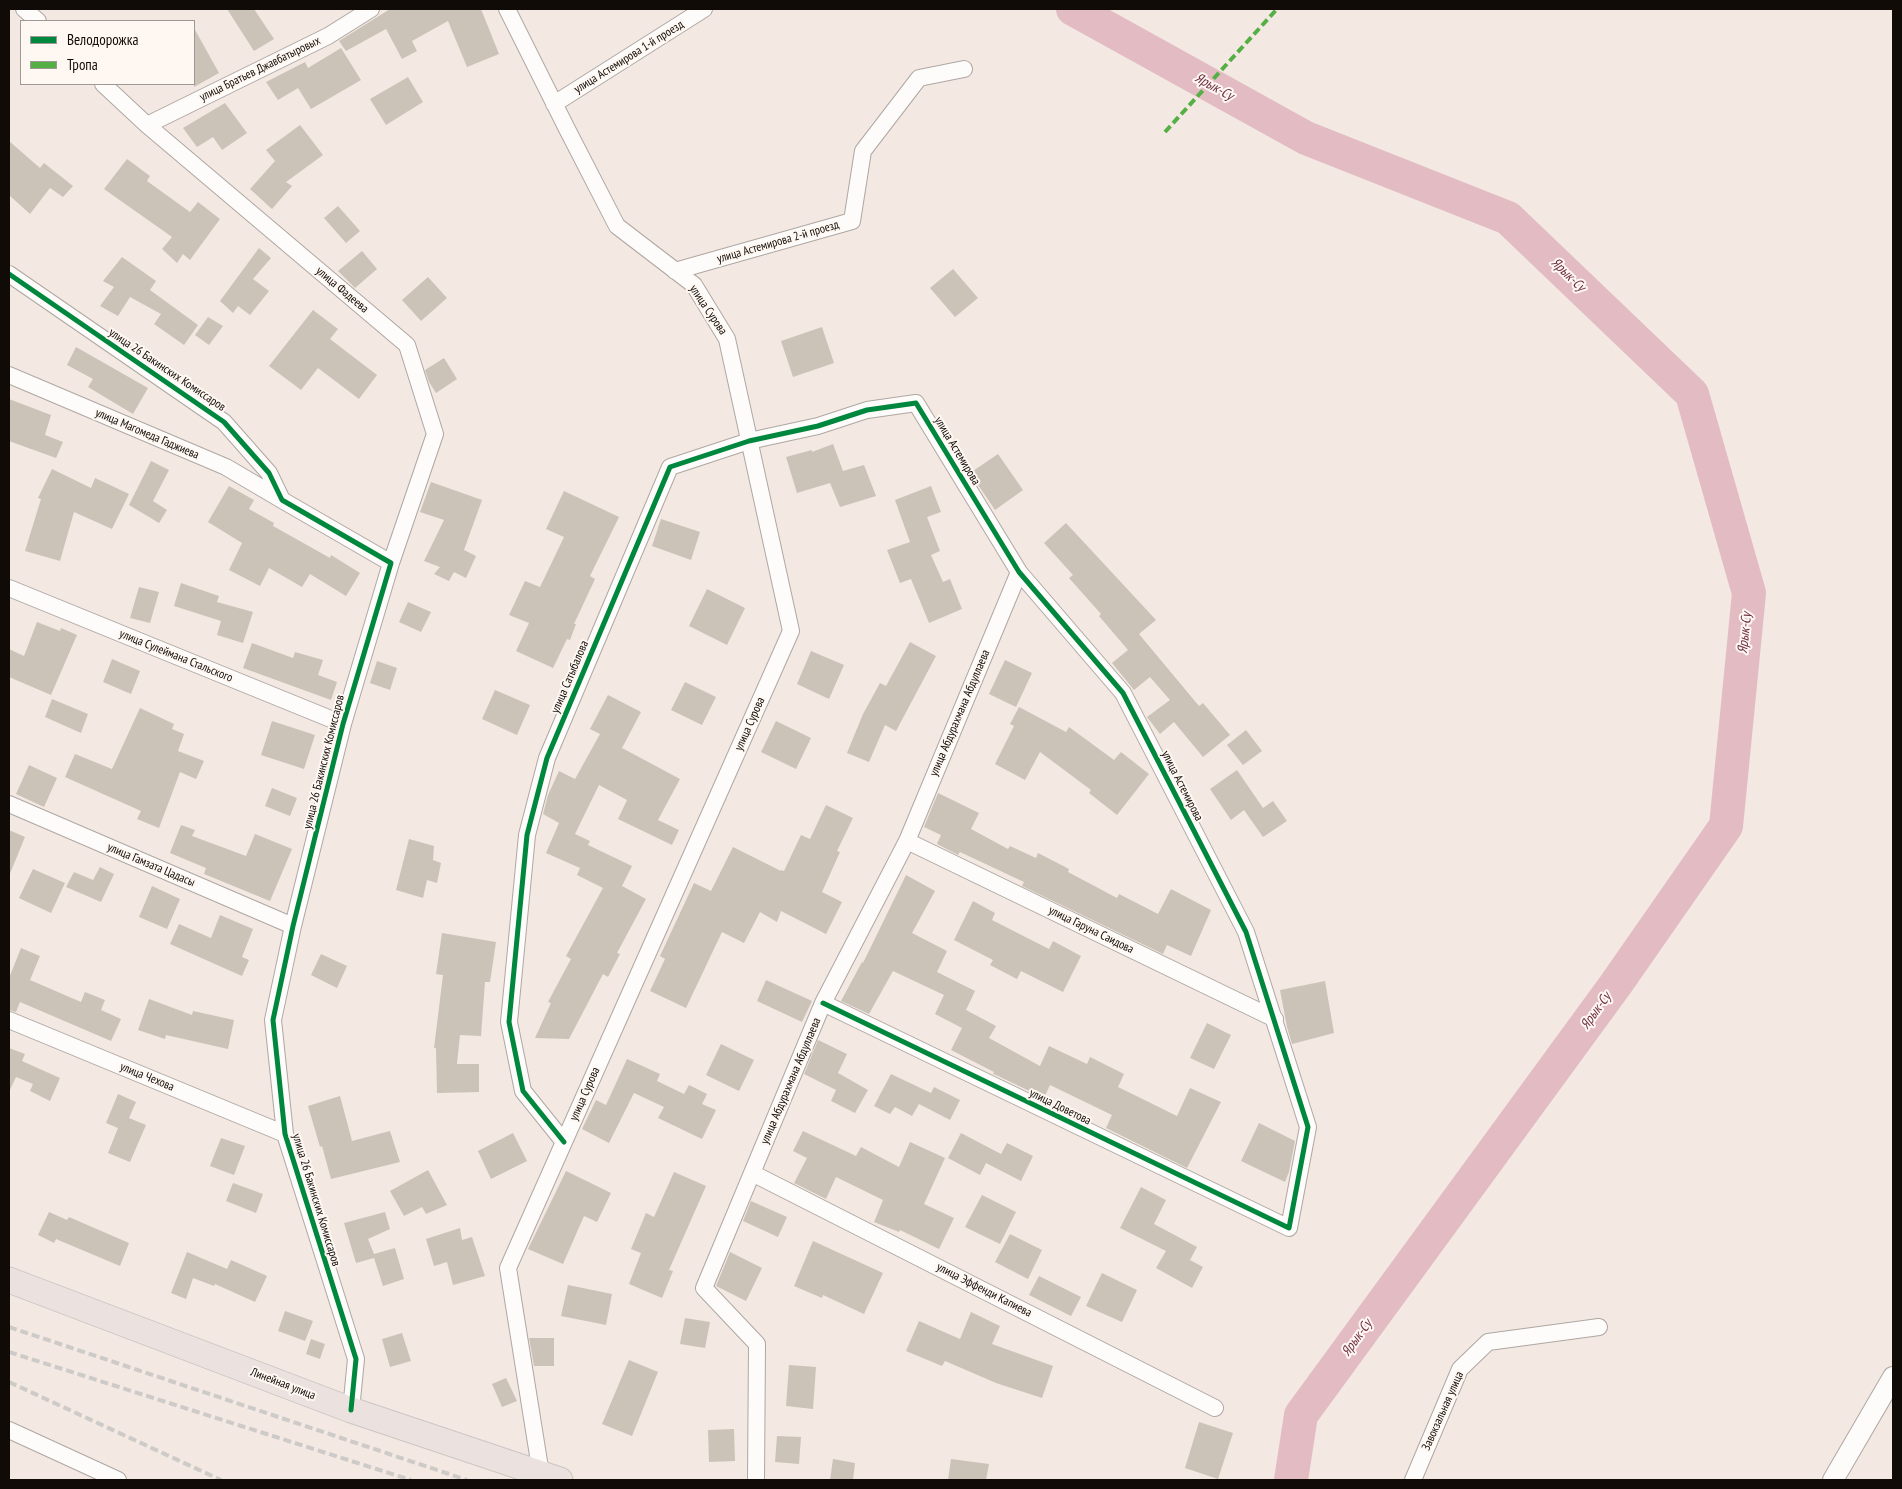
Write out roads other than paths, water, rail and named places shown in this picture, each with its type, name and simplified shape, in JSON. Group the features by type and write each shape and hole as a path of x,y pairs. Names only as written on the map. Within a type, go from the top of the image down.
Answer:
{"main road":[{"name":"Линейная улица","path":"9,1280 352,1410 550,1477"}],"street":[{"path":"24,9 37,20"},
{"name":"улица Братьев Джавбатыровых","path":"147,125 328,36 371,9"},
{"name":"улица Сурова","path":"507,9 617,226 694,285 727,339 791,631 508,1268 550,1477"},
{"name":"улица Астемирова 1-й проезд","path":"554,104 704,9"},
{"name":"улица Астемирова 2-й проезд","path":"675,271 852,221 863,152 919,78 964,69"},
{"name":"улица Фадеева","path":"104,85 147,125 407,345 435,434 392,563"},
{"name":"улица 26 Бакинских Комиссаров","path":"9,274 224,422 269,473 282,500"},
{"name":"улица Магомеда Гаджиева","path":"9,375 226,467 282,500"},
{"name":"улица Сатыбалова","path":"564,1142 523,1091 509,1022 527,835 547,758 670,467 749,441 818,426 867,410 916,403"},
{"name":"улица Астемирова","path":"916,403 1019,572 1123,693 1246,932 1308,1127 1289,1228"},
{"path":"282,500 392,563"},
{"name":"улица 26 Бакинских Комиссаров","path":"352,1410 356,1359 285,1134 273,1020 293,926 343,724 392,563"},
{"name":"улица Абдурахмана Абдуллаева","path":"756,1480 757,1344 704,1288 823,1003 907,841 1019,572"},
{"name":"улица Сулеймана Стальского","path":"9,588 343,724"},
{"name":"улица Гамзата Цадасы","path":"9,804 293,926"},
{"name":"улица Гаруна Саидова","path":"907,841 1275,1019"},
{"name":"улица Доветова","path":"823,1003 1289,1228"},
{"name":"улица Чехова","path":"9,1020 285,1134"},
{"name":"улица Эффенди Капиева","path":"752,1173 1215,1408"},
{"name":"Завокзальная улица","path":"1414,1480 1460,1369 1488,1342 1599,1327"},
{"path":"1833,1480 1893,1377"},
{"path":"9,1430 118,1480"}],"waterway":[{"name":"Ярык-Су","path":"1073,9 1306,138 1508,218 1692,394 1749,593 1726,826 1616,984 1301,1415 1291,1480"}],"railway":[{"path":"9,1327 467,1480"},
{"path":"9,1352 411,1480"},
{"path":"9,1382 221,1480"}]}
